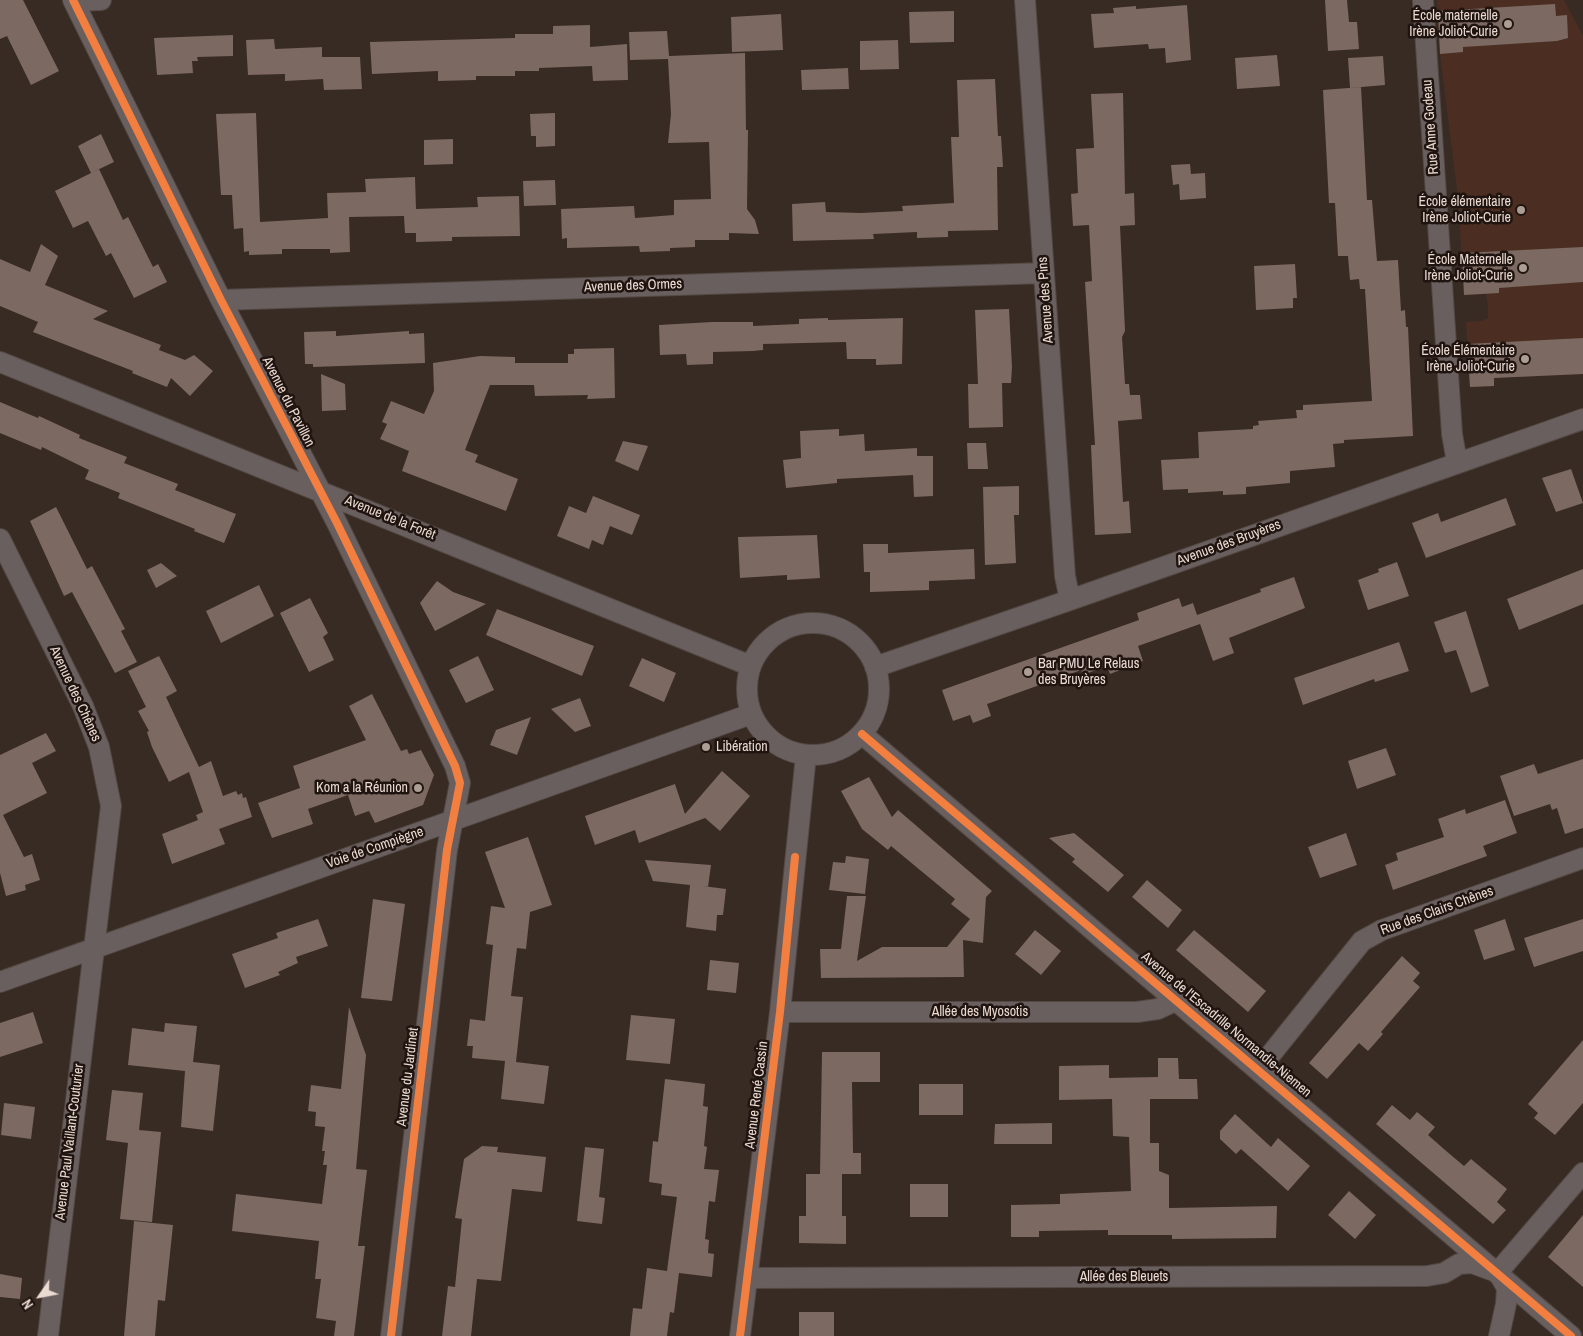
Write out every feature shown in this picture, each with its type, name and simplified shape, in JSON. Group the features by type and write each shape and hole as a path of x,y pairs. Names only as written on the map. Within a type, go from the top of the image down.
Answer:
{"street":[{"path":"74,0 102,0"},
{"name":"Avenue du Pavillon","path":"74,0 221,300 318,489 455,766 460,783 453,820"},
{"name":"Avenue des Pins","path":"1026,0 1065,576 1070,600"},
{"name":"Rue Anne Godeau","path":"1423,0 1452,434 1457,462"},
{"name":"Avenue des Ormes","path":"221,300 1044,272"},
{"name":"Avenue de la Forêt","path":"0,362 318,489 751,666"},
{"name":"Avenue des Bruyères","path":"875,667 1583,419"},
{"name":"Avenue des Chênes","path":"0,539 83,706 99,748 111,806 93,948"},
{"path":"813,623 832,626 851,635 865,649 875,667 879,684 878,702 872,719 862,734 840,749 827,754 806,755 788,751 772,742 760,729 751,714 747,698 747,682 751,666 761,648 775,635 793,626 813,623"},
{"name":"Voie de Compiègne","path":"0,982 751,714"},
{"name":"Avenue de l'Escadrille Normandie-Niemen","path":"862,734 1260,1069 1571,1336"},
{"name":"Avenue René Cassin","path":"740,1336 780,1012 806,755"},
{"name":"Avenue du Jardinet","path":"391,1336 447,850 453,820"},
{"name":"Rue des Clairs Chênes","path":"1260,1069 1362,941 1382,930 1583,858"},
{"name":"Avenue Paul Vaillant-Couturier","path":"48,1336 93,948"},
{"name":"Allée des Myosotis","path":"780,1012 1137,1012 1158,1009 1177,1000"},
{"path":"1499,1336 1506,1304 1506,1288 1498,1272 1583,1173"},
{"name":"Allée des Bleuets","path":"747,1278 1427,1276 1444,1272 1459,1264 1472,1263 1498,1272"}],"shaded area":[{"name":"École élémentaire Irène Joliot-Curie","path":"1437,0 1564,0 1583,36 1583,374 1494,378 1494,386 1470,387 1466,322 1481,321 1488,318 1488,307 1486,294 1464,295 1458,198 1440,54"}],"building":[{"path":"0,0 23,0 59,71 31,85 7,36 0,39"},
{"path":"1325,0 1347,0 1349,22 1357,22 1359,49 1328,51"},
{"name":"École maternelle Irène Joliot-Curie","path":"1555,4 1556,16 1567,15 1568,38 1557,41 1463,47 1463,52 1440,54 1438,11"},
{"path":"1187,5 1191,60 1166,63 1165,48 1149,49 1148,44 1094,48 1091,14 1114,13 1113,8 1136,6 1136,9"},
{"path":"954,11 954,42 910,43 909,12"},
{"path":"781,14 783,50 732,52 731,17"},
{"path":"590,25 590,47 627,44 628,80 593,81 592,66 539,68 539,71 515,71 515,76 476,76 476,80 438,81 438,71 372,74 370,42 515,38 515,34 553,34 553,26"},
{"path":"667,31 669,56 745,53 746,130 748,130 747,209 755,220 759,234 729,233 729,240 695,240 695,247 670,248 670,251 640,252 639,246 567,248 567,238 562,239 561,209 634,206 635,218 674,215 674,200 711,199 709,142 668,143 671,114 668,59 630,60 629,32"},
{"path":"233,35 233,56 197,57 198,61 192,61 193,73 157,75 154,38"},
{"path":"274,39 275,49 322,47 322,57 360,57 362,89 324,90 323,79 285,81 285,74 248,75 246,40"},
{"path":"898,40 899,69 860,70 860,41"},
{"path":"1277,55 1280,86 1237,89 1235,58"},
{"path":"1383,56 1385,85 1350,88 1348,58"},
{"path":"848,68 849,89 802,90 801,70"},
{"path":"995,79 998,136 1001,136 1003,167 997,167 998,230 948,231 948,237 917,238 917,232 873,234 874,239 793,241 792,204 825,202 826,212 861,213 903,211 902,206 954,203 951,137 959,137 957,80"},
{"path":"1361,87 1367,200 1372,200 1377,261 1398,260 1401,311 1405,310 1406,327 1408,327 1413,436 1344,440 1344,443 1333,444 1335,467 1290,471 1290,483 1246,487 1246,494 1223,495 1223,491 1188,493 1188,489 1163,490 1161,460 1199,458 1198,432 1253,429 1253,426 1259,425 1258,421 1297,418 1296,410 1303,410 1303,405 1372,401 1365,289 1360,289 1359,279 1350,280 1348,256 1338,256 1335,203 1329,203 1323,90"},
{"path":"1123,93 1125,194 1134,193 1135,225 1120,226 1125,331 1122,337 1125,384 1129,384 1130,395 1140,395 1142,419 1118,421 1123,502 1129,501 1131,533 1095,535 1091,445 1095,445 1085,282 1092,281 1089,225 1073,226 1071,194 1078,193 1076,149 1094,148 1091,94"},
{"path":"256,113 260,222 328,218 327,193 366,192 365,179 415,177 416,209 478,207 477,197 519,196 520,236 452,237 452,241 416,242 416,233 405,233 404,216 349,217 350,252 330,253 330,249 282,249 282,254 249,255 249,251 244,252 243,228 234,229 232,195 221,195 216,114"},
{"path":"555,113 555,146 536,147 536,136 531,136 530,114"},
{"path":"101,134 114,162 91,173 78,146"},
{"path":"453,139 453,164 424,165 424,140"},
{"path":"1190,164 1191,174 1205,173 1206,198 1180,200 1179,184 1173,185 1171,165"},
{"path":"99,169 123,220 128,217 153,267 158,264 167,282 134,298 111,253 106,256 88,221 73,228 55,191"},
{"path":"555,180 556,205 524,206 523,181"},
{"path":"41,244 58,256 45,285 108,311 93,319 161,345 159,350 185,360 194,355 213,371 190,396 171,378 167,387 132,373 133,371 33,332 38,322 0,306 0,259 30,272"},
{"name":"École Maternelle Irène Joliot-Curie","path":"1583,247 1583,282 1499,288 1499,293 1464,295 1462,253"},
{"path":"1295,264 1297,298 1293,298 1293,308 1256,310 1254,266"},
{"path":"1009,309 1012,367 1011,383 1002,383 1003,427 969,428 968,384 978,384 975,310"},
{"path":"828,318 828,320 903,318 902,364 876,365 876,359 847,359 846,342 763,344 763,350 713,352 713,364 687,365 686,354 660,355 659,325 753,322 753,326 799,324 799,319"},
{"path":"336,331 336,336 409,331 409,334 424,333 425,363 313,367 313,364 305,364 304,332"},
{"name":"École Élémentaire Irène Joliot-Curie","path":"1583,338 1583,374 1494,378 1494,386 1470,387 1467,344"},
{"path":"614,348 615,398 587,399 588,395 535,396 534,385 490,385 465,450 478,455 475,462 518,479 506,511 402,471 409,451 380,439 387,424 382,422 391,401 424,414 434,391 433,363 480,356 515,357 515,363 568,363 568,354 574,354 574,349"},
{"path":"321,374 345,384 346,410 322,411"},
{"path":"0,402 38,418 39,416 80,435 79,438 127,457 124,463 178,484 175,490 236,514 224,543 194,531 195,529 118,498 120,493 85,479 89,470 42,447 41,450 0,433"},
{"path":"839,429 839,436 864,434 865,451 917,448 917,456 933,456 933,496 914,497 913,475 837,479 837,483 786,488 783,460 801,458 800,431"},
{"path":"623,441 648,446 638,471 615,461"},
{"path":"967,443 986,443 988,469 968,469"},
{"path":"1571,469 1583,503 1556,512 1542,478"},
{"path":"1019,486 1019,515 1014,515 1016,563 985,565 983,487"},
{"path":"593,496 640,515 632,535 610,526 603,545 592,540 589,549 557,536 569,506 586,513"},
{"path":"1506,498 1516,525 1426,558 1412,523 1438,513 1441,522"},
{"path":"56,507 87,569 92,566 125,629 121,631 137,662 115,673 72,592 64,596 30,521"},
{"path":"817,535 820,578 787,580 787,575 740,578 738,537"},
{"path":"863,544 888,544 888,553 974,549 975,579 929,581 929,590 870,592 870,572 864,572"},
{"path":"1397,562 1409,596 1368,610 1358,580 1379,572 1378,569"},
{"path":"161,563 177,576 156,588 147,570"},
{"path":"1583,569 1583,604 1519,630 1507,599"},
{"path":"1294,577 1305,608 1229,638 1234,653 1213,661 1199,621 1200,624 1138,646 1143,661 1110,674 1107,666 1083,675 1081,670 987,704 991,716 973,723 970,715 953,721 942,690 1139,620 1137,613 1179,598 1182,607 1193,603 1197,615 1261,592 1260,589"},
{"path":"437,581 453,592 486,604 435,631 420,603"},
{"path":"259,585 274,616 221,643 206,611"},
{"path":"310,598 328,633 323,637 334,660 309,672 280,613"},
{"path":"497,609 594,646 582,676 486,635"},
{"path":"1466,611 1489,686 1471,693 1456,650 1445,653 1434,622"},
{"path":"1399,642 1409,671 1375,682 1374,679 1303,705 1294,678"},
{"path":"159,656 177,691 166,697 199,767 211,761 223,796 236,791 238,795 242,793 243,798 246,797 252,817 219,829 225,844 172,864 162,834 198,820 196,815 203,812 189,772 169,782 152,747 147,732 149,731 138,711 146,707 128,671"},
{"path":"478,656 494,690 466,703 449,670"},
{"path":"642,658 676,673 664,702 629,686"},
{"path":"372,694 401,751 407,749 409,754 421,750 434,775 423,805 375,823 369,811 355,816 348,795 308,809 313,824 272,838 258,803 300,788 293,766 366,740 349,706"},
{"path":"580,698 591,726 575,732 551,709"},
{"path":"531,717 517,755 490,745 496,730"},
{"path":"46,733 56,751 32,763 47,793 3,815 24,857 32,854 40,880 25,885 26,890 6,896 0,873 0,755"},
{"path":"1386,748 1396,775 1357,789 1348,761"},
{"path":"1583,759 1583,828 1565,834 1557,808 1552,810 1550,804 1514,816 1500,776 1534,764 1538,774"},
{"path":"722,771 750,796 720,831 705,818 639,843 635,830 595,845 585,816 675,784 685,814"},
{"path":"869,777 892,817 898,810 992,891 986,897 983,943 963,940 964,977 821,978 820,949 841,949 847,896 866,896 857,961 882,947 947,947 970,919 951,904 955,899 891,846 888,850 862,829 841,791"},
{"path":"1505,800 1517,833 1483,846 1487,856 1393,890 1385,865 1398,860 1396,853 1444,837 1438,819 1465,809 1466,814"},
{"path":"1074,833 1124,875 1108,892 1072,862 1075,859 1049,838"},
{"path":"1346,833 1357,865 1320,878 1308,847"},
{"path":"528,837 552,905 530,912 526,949 517,948 511,996 523,997 516,1062 549,1066 544,1104 501,1099 505,1061 472,1058 473,1046 467,1046 470,1019 485,1021 493,945 486,944 491,906 505,908 485,852"},
{"path":"846,856 869,859 865,894 829,890 833,862 845,863"},
{"path":"645,860 711,865 708,887 726,889 723,915 717,915 716,931 686,927 690,885 653,881"},
{"path":"1147,880 1182,910 1168,928 1132,897"},
{"path":"373,899 405,904 392,1001 361,998"},
{"path":"318,919 328,946 296,957 298,963 278,972 280,975 245,988 232,954 278,938 276,933"},
{"path":"1505,919 1515,950 1484,960 1474,930"},
{"path":"1583,919 1583,951 1534,967 1524,938"},
{"path":"1035,930 1061,951 1041,975 1015,954"},
{"path":"1194,930 1266,991 1248,1012 1176,950"},
{"path":"1402,956 1420,973 1413,981 1420,987 1381,1032 1383,1034 1368,1051 1359,1043 1327,1079 1309,1063"},
{"path":"710,960 739,963 736,993 707,990"},
{"path":"349,1007 366,1055 356,1169 367,1170 358,1246 365,1246 354,1336 334,1336 336,1321 316,1318 321,1279 315,1279 319,1241 232,1231 236,1194 322,1204 327,1165 323,1165 325,1151 322,1151 325,1127 315,1126 316,1112 308,1111 311,1085 341,1089"},
{"path":"33,1012 43,1043 0,1057 0,1023"},
{"path":"631,1015 675,1019 670,1064 626,1060"},
{"path":"165,1023 197,1026 193,1062 220,1065 213,1131 181,1127 185,1071 128,1065 132,1028 164,1032"},
{"path":"1583,1040 1583,1103 1555,1135 1534,1118 1538,1113 1528,1104"},
{"path":"822,1052 880,1052 880,1082 852,1082 853,1153 861,1153 861,1174 842,1174 842,1216 846,1216 846,1244 799,1243 799,1216 806,1216 806,1174 820,1174"},
{"path":"1158,1058 1178,1058 1179,1079 1197,1079 1198,1099 1150,1099 1150,1143 1159,1143 1159,1171 1169,1175 1169,1208 1277,1206 1276,1238 1172,1239 1172,1235 1108,1235 1108,1230 1039,1231 1039,1237 1011,1237 1011,1205 1060,1204 1060,1194 1131,1191 1129,1137 1113,1136 1112,1099 1059,1100 1059,1066 1109,1065 1109,1078 1158,1077"},
{"path":"665,1079 705,1084 703,1106 708,1107 704,1146 707,1147 704,1169 719,1170 715,1202 709,1201 705,1239 709,1240 708,1253 714,1254 712,1277 679,1273 674,1313 670,1312 667,1336 630,1336 633,1308 642,1309 647,1268 667,1271 677,1197 661,1195 662,1184 649,1182 653,1141 658,1142"},
{"path":"919,1084 963,1084 963,1115 919,1115"},
{"path":"112,1090 143,1093 139,1130 161,1132 152,1222 120,1219 128,1143 106,1140"},
{"path":"4,1103 35,1107 31,1139 1,1135"},
{"path":"1392,1105 1410,1120 1417,1112 1435,1127 1428,1135 1445,1150 1464,1166 1471,1159 1507,1189 1497,1202 1506,1210 1493,1224 1376,1124"},
{"path":"1235,1114 1271,1147 1278,1138 1310,1166 1288,1191 1241,1149 1236,1154 1220,1139 1220,1131"},
{"path":"1052,1123 1052,1144 994,1144 995,1124"},
{"path":"482,1146 498,1147 497,1152 546,1157 542,1192 512,1189 501,1281 477,1279 471,1336 442,1336 448,1286 455,1287 462,1219 455,1218 464,1159"},
{"path":"585,1147 604,1149 599,1197 605,1198 602,1224 577,1221"},
{"path":"910,1184 948,1184 948,1217 910,1217"},
{"path":"1349,1191 1376,1215 1355,1239 1328,1215"},
{"path":"1583,1215 1583,1287 1548,1257"},
{"path":"134,1221 173,1225 165,1301 158,1300 155,1336 124,1336"},
{"path":"0,1274 22,1278 20,1299 0,1297"},
{"path":"799,1312 834,1312 834,1336 799,1336"}],"cycle path":[{"path":"73,0 221,300 337,523 455,766 460,783 447,850 391,1336"},
{"path":"862,734 1571,1336"},
{"path":"740,1336 780,1012 795,857"}],"place":[{"name":"École maternelle Irène Joliot-Curie","path":"1508,24"},
{"name":"École élémentaire Irène Joliot-Curie","path":"1521,210"},
{"name":"École Maternelle Irène Joliot-Curie","path":"1523,268"},
{"name":"École Élémentaire Irène Joliot-Curie","path":"1525,359"},
{"name":"Bar PMU Le Relaus des Bruyères","path":"1028,672"},
{"name":"Libération","path":"706,747"},
{"name":"Kom a la Réunion","path":"418,788"}]}
